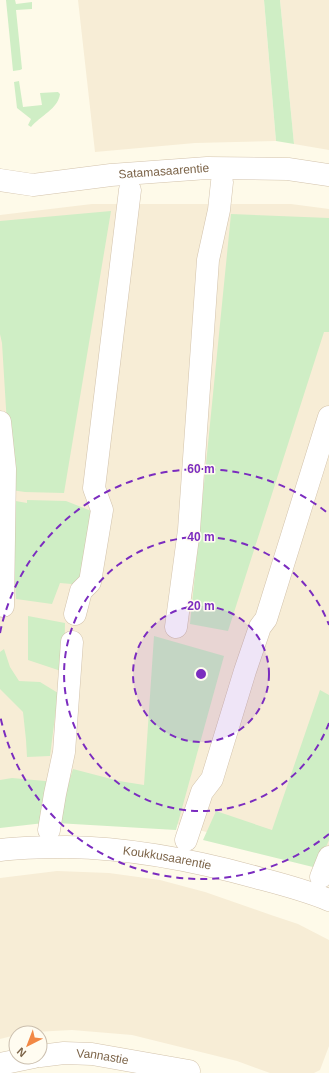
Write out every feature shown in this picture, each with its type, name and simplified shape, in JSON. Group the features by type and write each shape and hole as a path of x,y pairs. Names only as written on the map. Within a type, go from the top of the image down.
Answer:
{"street":[{"name":"Satamasaarentie","path":"0,180 33,185 111,175 207,168 288,169 329,175"},
{"path":"176,627 189,530 208,260 219,210 222,182"},
{"path":"75,614 81,591 90,582 102,510 94,488 130,190"},
{"path":"186,840 202,792 212,779 245,671 260,627 266,619 329,417"},
{"path":"0,422 5,469 3,606"},
{"path":"49,830 64,752 72,642"},
{"name":"Koukkusaarentie","path":"0,850 47,847 97,848 143,852 243,874 313,893 329,900"},
{"path":"320,877 329,857"},
{"name":"Vannastie","path":"48,1055 64,1053 92,1054 189,1071"}],"shaded area":[{"path":"78,0 264,0 276,141 195,143 95,152"},
{"path":"280,0 329,0 329,150 294,144"},
{"path":"92,204 291,204 329,209 329,864 172,823 0,822 0,215"},
{"path":"57,871 109,873 160,880 205,892 298,924 329,940 329,1046 320,1070 314,1073 270,1073 237,1061 132,1035 72,1030 48,1031 48,1025 8,1025 8,1037 0,1039 0,878"}],"green space":[{"path":"6,0 15,0 16,4 32,2 32,9 16,10 22,69 20,70 13,71"},
{"path":"264,0 280,0 294,144 276,141"},
{"path":"19,81 23,107 42,105 40,93 58,92 60,94 56,104 31,127 28,125 31,119 17,108 14,82"},
{"path":"111,211 64,493 25,492 11,490 2,343 0,334 0,221"},
{"path":"231,214 329,218 329,332 324,332 228,631 190,624"},
{"path":"10,500 27,503 27,500 66,501 94,512 83,585 60,583 52,604 16,599"},
{"path":"28,616 65,623 64,672 28,660"},
{"path":"154,636 224,656 176,830 56,823 73,769 119,781 144,785"},
{"path":"4,649 10,667 19,681 40,682 58,693 50,756 27,757 23,712 0,689 0,652"},
{"path":"320,690 329,695 329,840 317,868 203,840 216,811 272,830"},
{"path":"12,778 56,782 44,823 0,828 0,780"}]}
